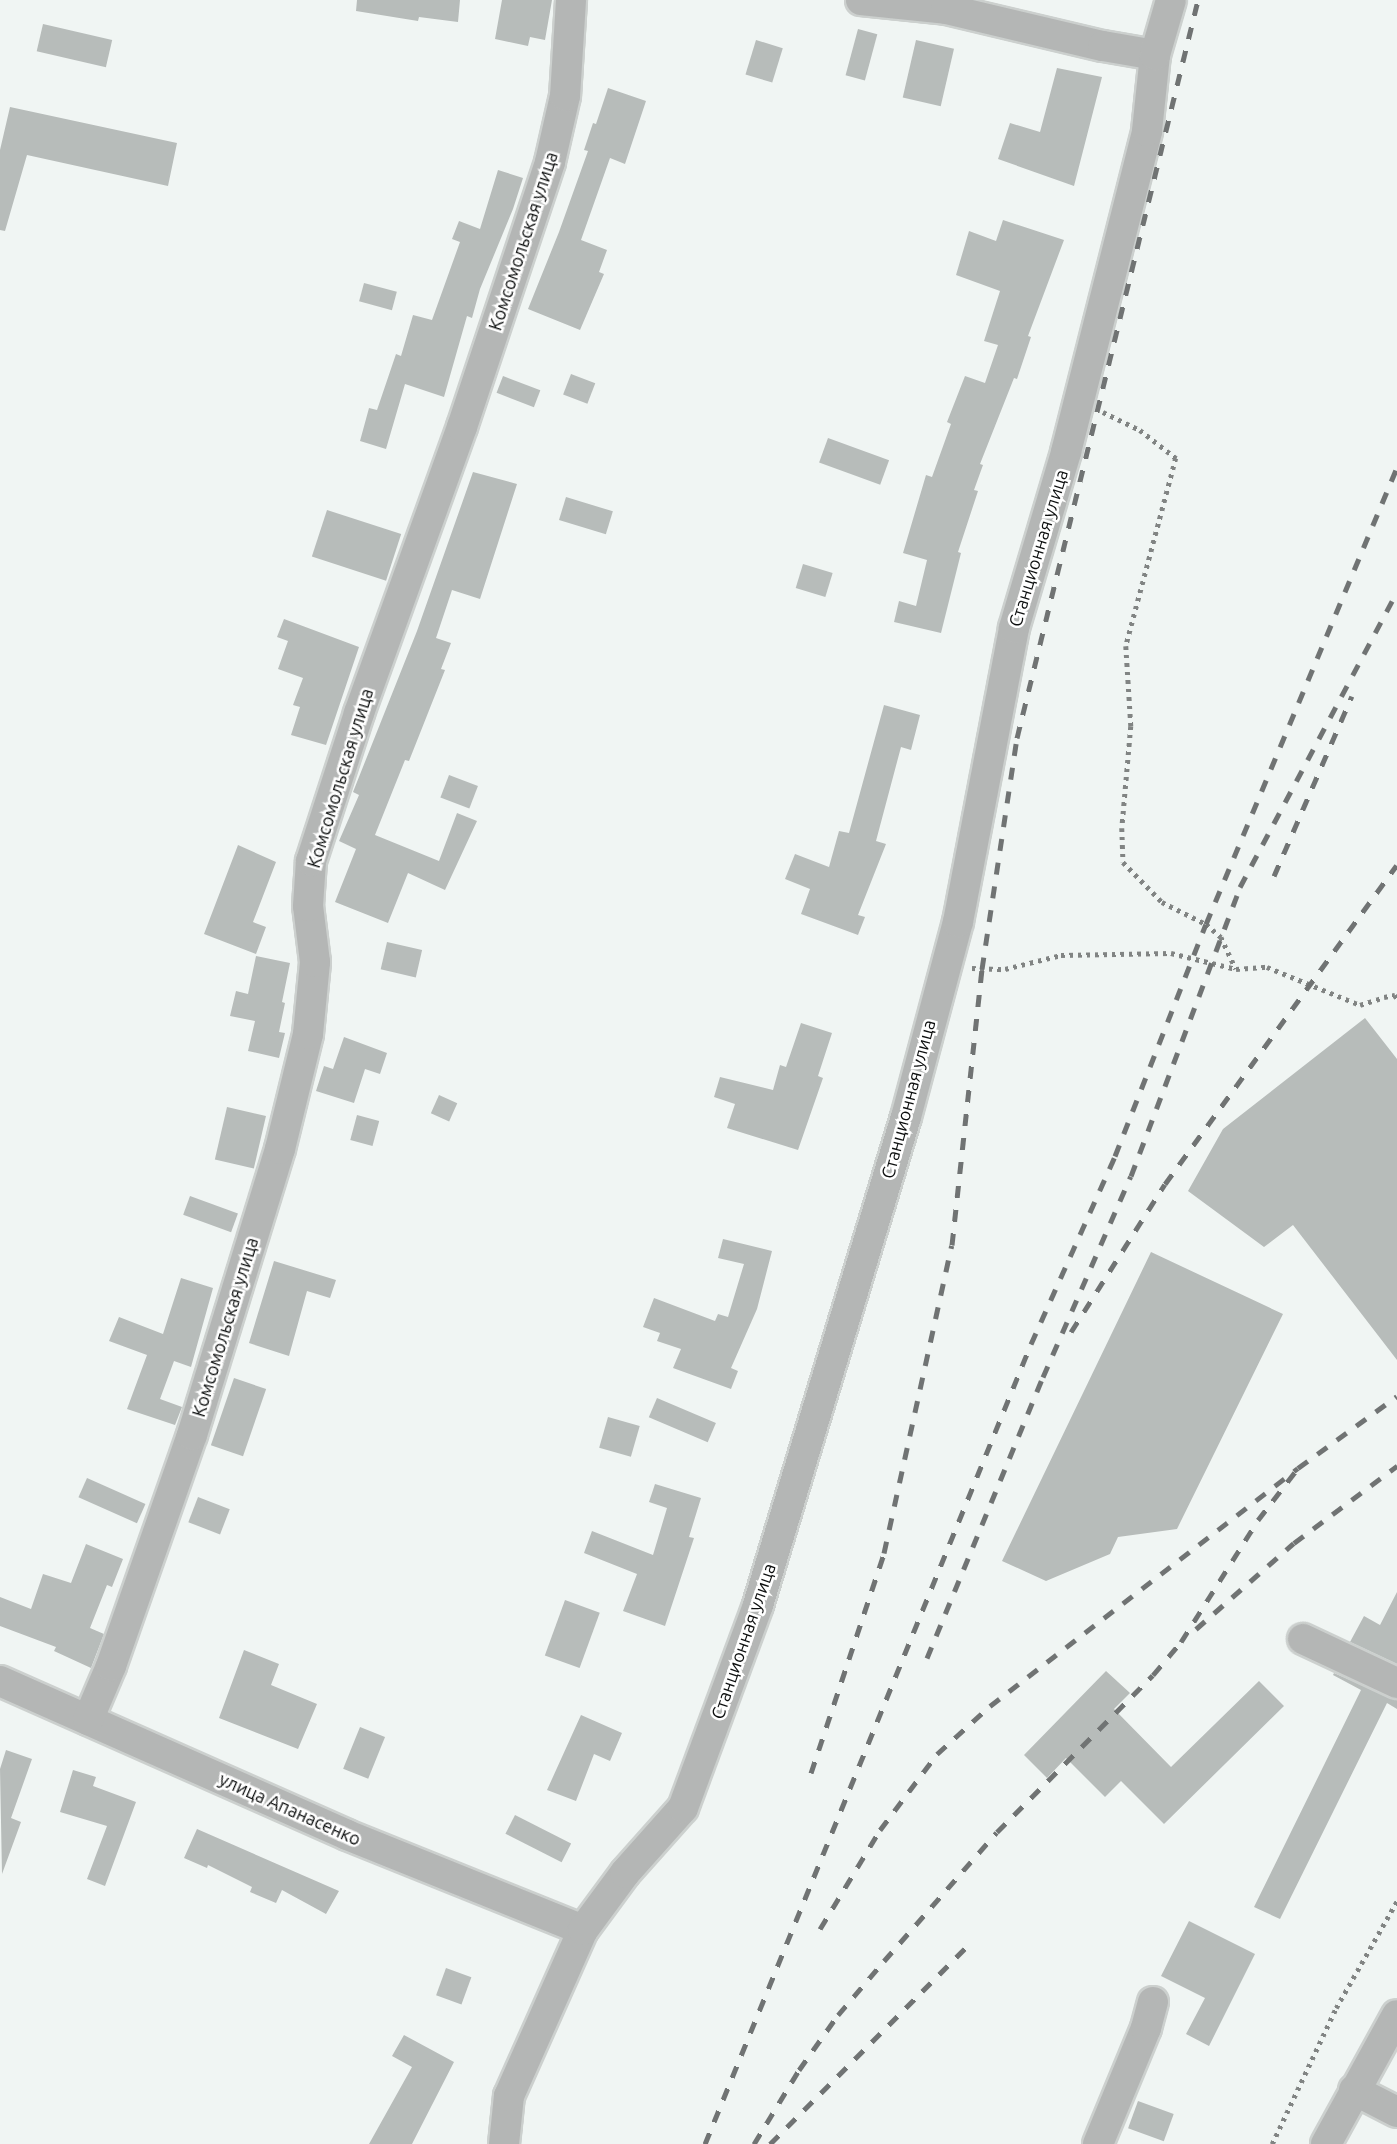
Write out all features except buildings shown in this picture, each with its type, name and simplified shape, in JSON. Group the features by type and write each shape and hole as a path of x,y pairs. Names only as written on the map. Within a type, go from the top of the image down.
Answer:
{"street":[{"name":"Комсомольская улица","path":"88,1720 111,1666 192,1435 280,1149 308,1034 315,961 308,906 311,861 359,713 457,440 550,162 565,96 571,0"},
{"path":"861,0 946,9 1103,46 1155,55"},
{"name":"Станционная улица","path":"504,2144 509,2096 583,1930 625,1873 683,1808 758,1605 906,1117 958,922 1013,628 1079,402 1147,131 1155,55 1171,0"},
{"path":"1303,1639 1397,1682"},
{"name":"улица Апанасенко","path":"0,1681 347,1835 583,1930"},
{"path":"1098,2144 1146,2028 1153,2002"},
{"path":"1326,2144 1397,2015"},
{"path":"1354,2090 1397,2112"}],"path":[{"path":"1079,402 1140,430 1176,458 1126,646 1132,726 1122,828 1123,862 1162,902 1206,924 1221,937 1236,969"},
{"path":"945,964 1005,969 1060,955 1171,953 1236,969 1267,967 1360,1005 1384,997 1397,998"},
{"path":"1272,2144 1336,2008 1397,1901"}],"railway":[{"path":"811,1773 884,1553 952,1245 982,969 1017,738 1198,0"},
{"path":"705,2144 1031,1344 1115,1156 1206,924 1397,468"},
{"path":"927,1658 1043,1377 1131,1176 1240,887 1397,592"},
{"path":"1274,876 1352,696"},
{"path":"1071,1332 1165,1184 1397,865"},
{"path":"820,1929 880,1830 937,1754 990,1706 1298,1468 1397,1396"},
{"path":"1196,1629 1294,1543 1397,1466"},
{"path":"754,2144 799,2070 838,2015 997,1832 1153,1675 1181,1642 1258,1520 1298,1468"},
{"path":"770,2144 968,1945"}]}
